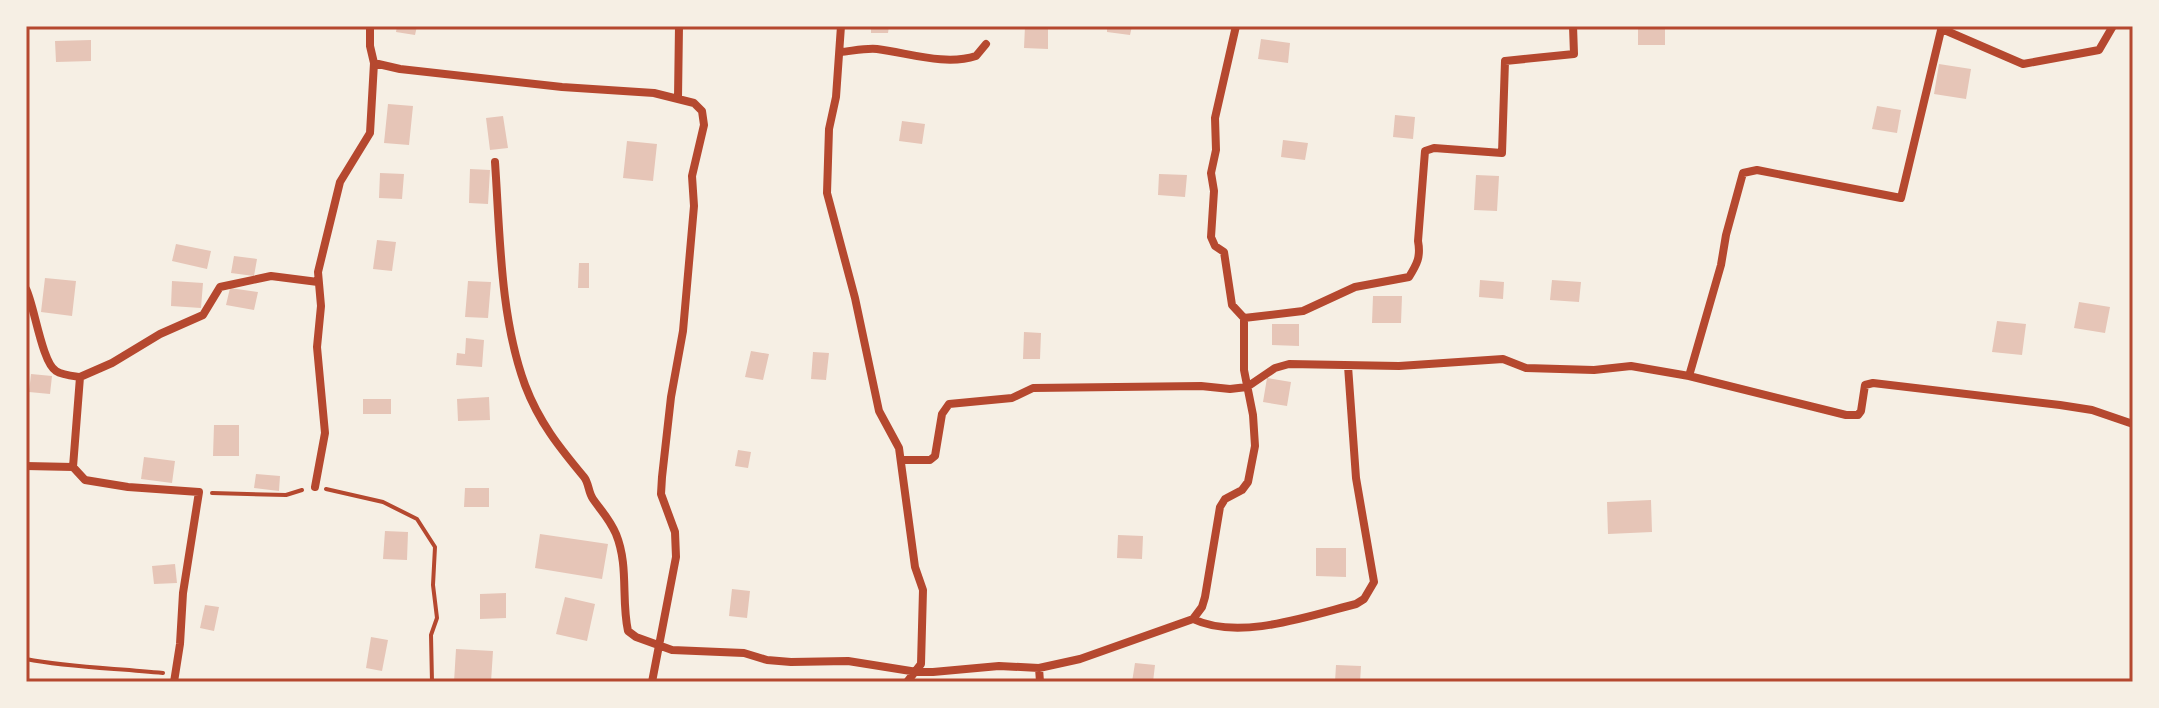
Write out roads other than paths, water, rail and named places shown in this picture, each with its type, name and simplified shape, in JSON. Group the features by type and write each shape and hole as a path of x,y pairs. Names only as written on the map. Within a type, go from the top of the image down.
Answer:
{"street":[{"path":"315,487 325,433 317,347 321,306 318,272 340,182 370,133 374,63 370,26"},
{"path":"678,98 679,26"},
{"path":"841,26 836,97 829,129 827,193 855,298 879,411 902,460 902,485 915,567 923,590 921,664 907,682"},
{"path":"495,162 504,276 515,350 526,388 557,445 586,479 592,498 602,508 615,533 623,555 628,631 672,650 744,653 767,660 848,661 917,672 999,666 1039,668 1093,654 1193,619 1205,597 1220,507 1225,499 1242,490 1248,482 1256,433 1243,357 1244,318 1232,305 1224,252 1215,246 1210,228 1214,191 1211,173 1216,150 1215,118 1236,26"},
{"path":"1244,318 1303,311 1355,287 1409,277 1421,253 1418,241 1425,151 1434,148 1502,153 1505,61 1574,54 1573,26"},
{"path":"1689,376 1743,173 1757,170 1901,198 1910,150 1942,27 2023,64 2099,50 2113,26"},
{"path":"840,52 867,49 906,57 958,59 976,56 986,44"},
{"path":"374,63 400,69 678,98 694,103 702,111 705,119 692,176 694,206 683,331 671,397 661,494 675,532 676,557 652,682"},
{"path":"26,289 51,367 58,372 80,377 203,315 216,289 224,285 271,276 318,282"},
{"path":"902,460 926,460 935,456 943,409 953,402 1012,398 1033,388 1068,386 1247,387 1275,368 1289,364 1433,365 1503,359 1526,368 1594,370 1631,366 1689,376 1846,415 1858,415 1865,385 1873,383 2092,410 2133,424"},
{"path":"1193,619 1204,624 1259,626 1356,604 1371,589 1374,582 1356,478 1348,366"},
{"path":"73,467 80,377"},
{"path":"26,466 73,467 85,480 128,487 199,492 183,593 175,678"},
{"path":"1039,668 1040,682"}]}
